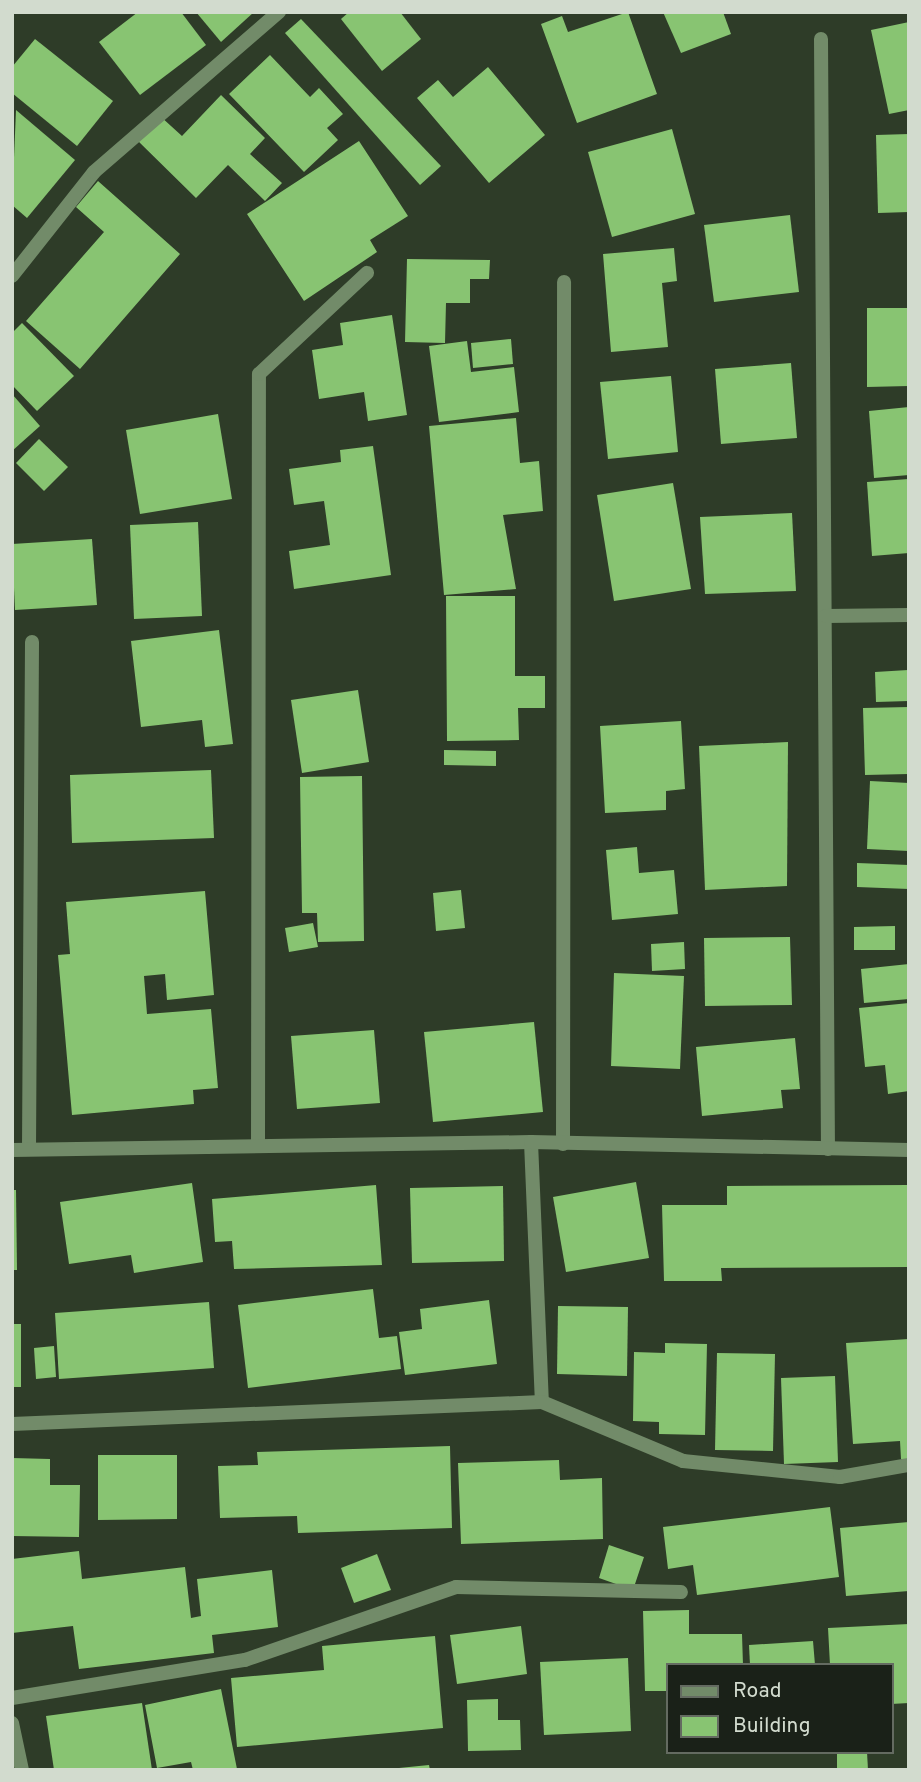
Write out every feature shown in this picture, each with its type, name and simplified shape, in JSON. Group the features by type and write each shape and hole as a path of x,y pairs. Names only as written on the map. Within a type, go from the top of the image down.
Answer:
{"street":[{"path":"12,276 93,172 279,12"},
{"path":"821,39 828,1149"},
{"path":"258,1146 259,374 367,273"},
{"path":"564,282 564,1144"},
{"path":"826,616 909,615"},
{"path":"29,1149 32,642"},
{"path":"531,1142 542,1402"},
{"path":"12,1150 531,1142 909,1150"},
{"path":"12,1424 542,1402 683,1461 840,1477 909,1465"},
{"path":"12,1698 245,1660 456,1587 681,1592"},
{"path":"12,1723 22,1770"}],"building":[{"path":"138,12 181,12 206,45 140,95 99,42"},
{"path":"196,12 254,12 221,42"},
{"path":"349,12 400,12 421,39 382,71 341,19"},
{"path":"628,12 657,94 577,123 541,24 562,16 568,32"},
{"path":"663,12 723,12 731,34 681,53"},
{"path":"301,19 441,166 420,185 285,33"},
{"path":"909,22 909,110 889,114 871,30"},
{"path":"35,39 113,101 77,146 12,93 12,67"},
{"path":"270,55 310,97 319,88 343,114 327,128 338,140 304,172 229,94"},
{"path":"488,67 545,135 489,183 417,98 438,80 453,97"},
{"path":"221,95 265,138 250,154 282,183 265,201 228,165 196,198 137,140 160,116 182,136"},
{"path":"16,110 75,160 27,218 12,205"},
{"path":"672,129 695,214 612,237 588,152"},
{"path":"909,134 909,212 878,213 876,135"},
{"path":"359,141 408,216 370,240 377,252 304,301 247,214"},
{"path":"98,181 180,254 80,369 26,321 104,232 76,207"},
{"path":"790,215 799,292 714,302 704,225"},
{"path":"674,248 677,281 662,283 668,347 611,352 603,254"},
{"path":"407,259 490,260 489,279 470,279 470,303 446,303 445,343 405,342"},
{"path":"867,308 909,308 909,386 867,387"},
{"path":"392,315 407,415 368,421 364,392 319,399 312,350 343,345 340,323"},
{"path":"22,323 74,376 37,411 12,385 12,333"},
{"path":"511,339 513,364 473,368 471,343"},
{"path":"467,341 471,372 514,367 519,412 439,422 429,346"},
{"path":"791,363 797,438 721,444 715,369"},
{"path":"671,376 678,452 608,459 600,382"},
{"path":"12,394 40,426 12,451"},
{"path":"909,407 909,475 874,478 869,411"},
{"path":"218,414 232,499 140,514 126,430"},
{"path":"516,418 520,463 539,461 543,511 503,515 516,589 444,595 429,426"},
{"path":"39,439 68,467 44,491 16,463"},
{"path":"373,446 391,575 294,589 289,551 330,545 324,501 294,505 289,469 341,462 340,450"},
{"path":"909,479 909,553 872,556 867,482"},
{"path":"673,483 691,589 614,601 597,495"},
{"path":"792,513 796,591 705,594 700,517"},
{"path":"198,522 202,616 134,619 130,525"},
{"path":"92,539 97,605 15,610 12,544"},
{"path":"446,596 515,596 515,676 545,676 545,708 518,708 519,740 447,741"},
{"path":"219,630 233,744 205,747 202,720 141,727 131,641"},
{"path":"908,670 909,701 876,702 875,672"},
{"path":"358,690 369,762 302,773 291,700"},
{"path":"909,707 909,774 865,775 863,708"},
{"path":"681,721 685,789 666,791 666,810 605,813 600,726"},
{"path":"788,742 787,886 705,890 699,746"},
{"path":"444,750 496,751 496,766 444,765"},
{"path":"211,770 214,838 72,843 70,775"},
{"path":"362,776 364,941 318,942 317,913 302,913 300,777"},
{"path":"870,781 909,783 909,851 867,849"},
{"path":"637,847 639,873 674,870 678,914 612,920 606,850"},
{"path":"857,863 909,865 909,889 857,887"},
{"path":"461,890 465,928 436,931 433,893"},
{"path":"205,891 214,995 167,1000 165,974 144,976 147,1014 211,1009 218,1088 193,1090 194,1104 72,1115 58,955 70,954 66,902"},
{"path":"313,923 318,947 289,952 285,928"},
{"path":"895,926 895,950 854,950 854,927"},
{"path":"790,937 792,1005 705,1006 704,938"},
{"path":"684,942 685,969 652,971 651,944"},
{"path":"909,964 909,999 864,1003 861,969"},
{"path":"614,973 684,976 680,1069 611,1066"},
{"path":"909,1003 909,1091 888,1094 885,1065 865,1067 859,1008"},
{"path":"534,1022 543,1112 433,1122 424,1032"},
{"path":"374,1030 380,1103 297,1109 291,1036"},
{"path":"795,1038 800,1089 781,1090 783,1108 702,1116 696,1047"},
{"path":"636,1182 649,1258 566,1272 553,1197"},
{"path":"192,1183 203,1262 134,1273 131,1255 69,1264 60,1202"},
{"path":"376,1185 382,1265 234,1269 232,1241 215,1242 212,1199"},
{"path":"909,1185 909,1267 721,1268 722,1281 664,1281 662,1205 727,1205 727,1186"},
{"path":"503,1186 504,1261 412,1263 410,1188"},
{"path":"12,1190 16,1190 17,1270 12,1270"},
{"path":"373,1289 379,1338 397,1336 401,1369 248,1388 238,1305"},
{"path":"489,1300 497,1364 405,1375 399,1332 422,1329 420,1309"},
{"path":"209,1302 214,1368 59,1379 55,1313"},
{"path":"558,1306 628,1307 627,1376 557,1374"},
{"path":"12,1324 21,1324 21,1387 12,1387"},
{"path":"909,1339 909,1459 901,1459 900,1441 853,1444 846,1343"},
{"path":"665,1343 707,1344 705,1435 659,1434 659,1422 633,1421 634,1352 665,1353"},
{"path":"54,1346 56,1377 36,1379 34,1348"},
{"path":"717,1353 775,1354 773,1451 715,1450"},
{"path":"835,1376 838,1462 784,1464 781,1378"},
{"path":"450,1446 452,1528 298,1533 297,1516 220,1518 218,1466 258,1465 257,1452"},
{"path":"98,1455 177,1455 177,1519 98,1520"},
{"path":"12,1458 50,1459 50,1485 80,1485 79,1537 12,1536"},
{"path":"559,1460 560,1480 602,1478 603,1539 461,1544 458,1463"},
{"path":"830,1507 839,1577 697,1595 693,1565 668,1569 663,1527"},
{"path":"909,1522 909,1591 846,1596 840,1528"},
{"path":"609,1545 644,1557 633,1590 599,1578"},
{"path":"79,1551 82,1579 185,1567 191,1618 201,1616 197,1579 272,1570 278,1627 212,1635 214,1653 79,1669 73,1626 12,1633 12,1559"},
{"path":"377,1554 391,1590 354,1603 341,1568"},
{"path":"689,1610 689,1634 742,1634 743,1663 666,1663 666,1691 645,1691 643,1611"},
{"path":"909,1624 909,1703 893,1704 893,1663 830,1663 828,1628"},
{"path":"521,1626 527,1674 457,1684 450,1635"},
{"path":"435,1636 443,1728 237,1747 231,1678 324,1670 322,1646"},
{"path":"813,1641 815,1663 750,1663 749,1645"},
{"path":"628,1658 631,1731 544,1735 540,1662"},
{"path":"221,1689 237,1769 193,1770 191,1762 157,1768 145,1705"},
{"path":"498,1699 498,1720 520,1720 521,1750 468,1751 467,1700"},
{"path":"142,1703 152,1770 54,1770 46,1716"},
{"path":"837,1754 867,1754 868,1770 837,1770"},
{"path":"429,1765 430,1770 399,1770 399,1768"}]}
